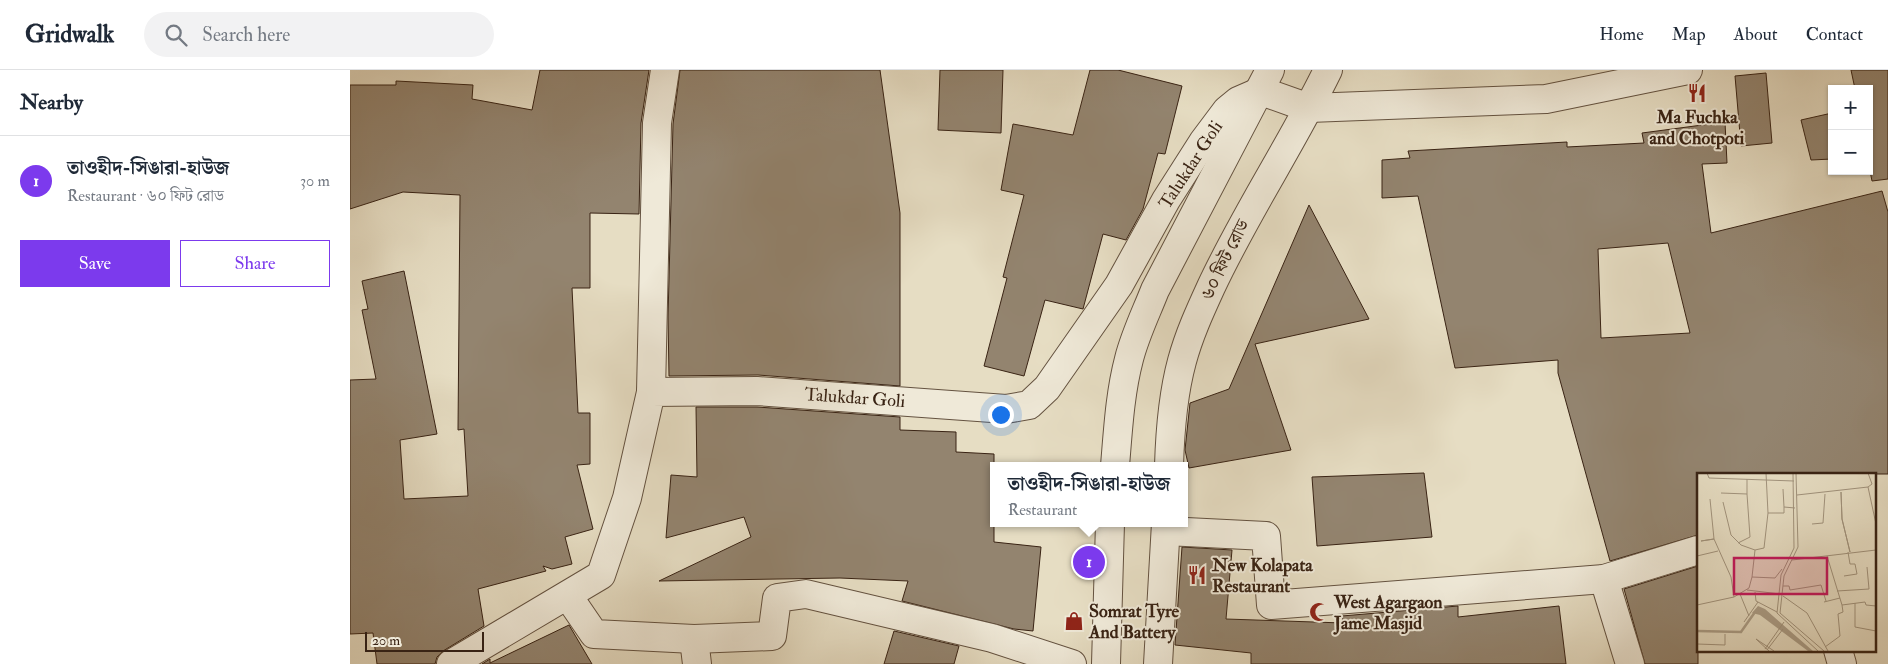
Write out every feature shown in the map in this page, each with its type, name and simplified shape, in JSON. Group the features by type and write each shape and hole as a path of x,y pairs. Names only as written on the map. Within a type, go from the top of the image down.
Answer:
{"street":[{"path":"451,664 601,575 627,498 651,392 657,123 665,70"},
{"name":"৬০ ফিট রোড","path":"1168,462 1174,401 1182,361 1195,322 1235,236 1309,108 1328,70"},
{"path":"1115,462 1129,359 1142,322 1155,290 1266,80 1309,108 1546,99 1688,70"},
{"name":"Talukdar Goli","path":"651,392 757,391 1006,408 1029,405 1047,388 1119,285 1166,200 1203,142 1228,110 1266,80"},
{"path":"1106,664 1110,527"},
{"path":"1158,664 1166,527 1266,536 1271,605 1604,579 1697,550"},
{"path":"1604,579 1630,664"},
{"path":"568,596 594,634 695,652 772,636 777,598 806,594 992,638 1072,664"}],"building":[{"path":"540,70 649,70 641,123 639,214 590,213 590,288 572,288 578,413 590,413 590,464 577,465 593,529 565,537 572,564 552,569 543,566 546,571 478,589 484,626 443,651 437,657 435,664 377,664 373,633 350,634 350,380 376,379 362,310 368,309 362,281 404,271 437,434 400,440 404,499 468,496 464,429 458,430 460,195 403,192 350,209 350,85 396,85 396,81 473,85 472,99 532,110"},
{"path":"680,70 880,70 900,213 900,386 758,375 669,376 668,317 673,124"},
{"path":"940,70 1003,70 1001,133 938,130"},
{"path":"1090,70 1118,70 1182,86 1165,154 1158,153 1143,209 1126,240 1103,234 1083,309 1045,300 1024,376 984,366 1007,278 1003,277 1024,195 1001,190 1013,124 1073,135"},
{"path":"1851,70 1888,70 1888,179 1872,181 1871,175 1873,175 1873,85 1854,85"},
{"path":"1766,73 1772,143 1741,146 1735,76"},
{"path":"1828,114 1828,159 1811,160 1801,120"},
{"path":"1725,122 1727,163 1702,164 1711,233 1882,191 1888,212 1888,474 1697,473 1697,535 1610,561 1558,373 1558,360 1455,368 1418,196 1382,198 1382,160 1410,158 1408,151 1567,142 1567,147 1644,143 1642,133","holes":["1668,243 1690,333 1601,338 1598,249"]},
{"path":"1309,205 1369,319 1255,344 1291,450 1189,468 1185,450 1190,403 1229,389"},
{"path":"696,407 757,407 900,417 900,430 956,432 956,452 994,454 994,462 990,462 990,527 994,527 994,542 1041,547 1033,631 1014,629 902,601 908,581 840,578 659,581 751,537 744,517 666,538 671,475 697,477"},
{"path":"1424,473 1432,537 1317,546 1312,477"},
{"path":"1182,547 1232,550 1226,619 1343,623 1342,616 1458,606 1458,617 1559,606 1566,664 1251,664 1251,653 1175,645"},
{"path":"1697,566 1698,664 1645,664 1624,589"},
{"path":"569,625 592,664 482,664 490,659 490,663"},
{"path":"894,631 959,646 954,664 884,664"}],"place":[{"name":"Ma Fuchka and Chotpoti","path":"1697,93"},
{"name":"তাওহীদ-সিঙারা-হাউজ","path":"1089,562"},
{"name":"New Kolapata Restaurant","path":"1197,575"},
{"name":"West Agargaon Jame Masjid","path":"1319,612"},
{"name":"Somrat Tyre And Battery","path":"1074,621"}]}
